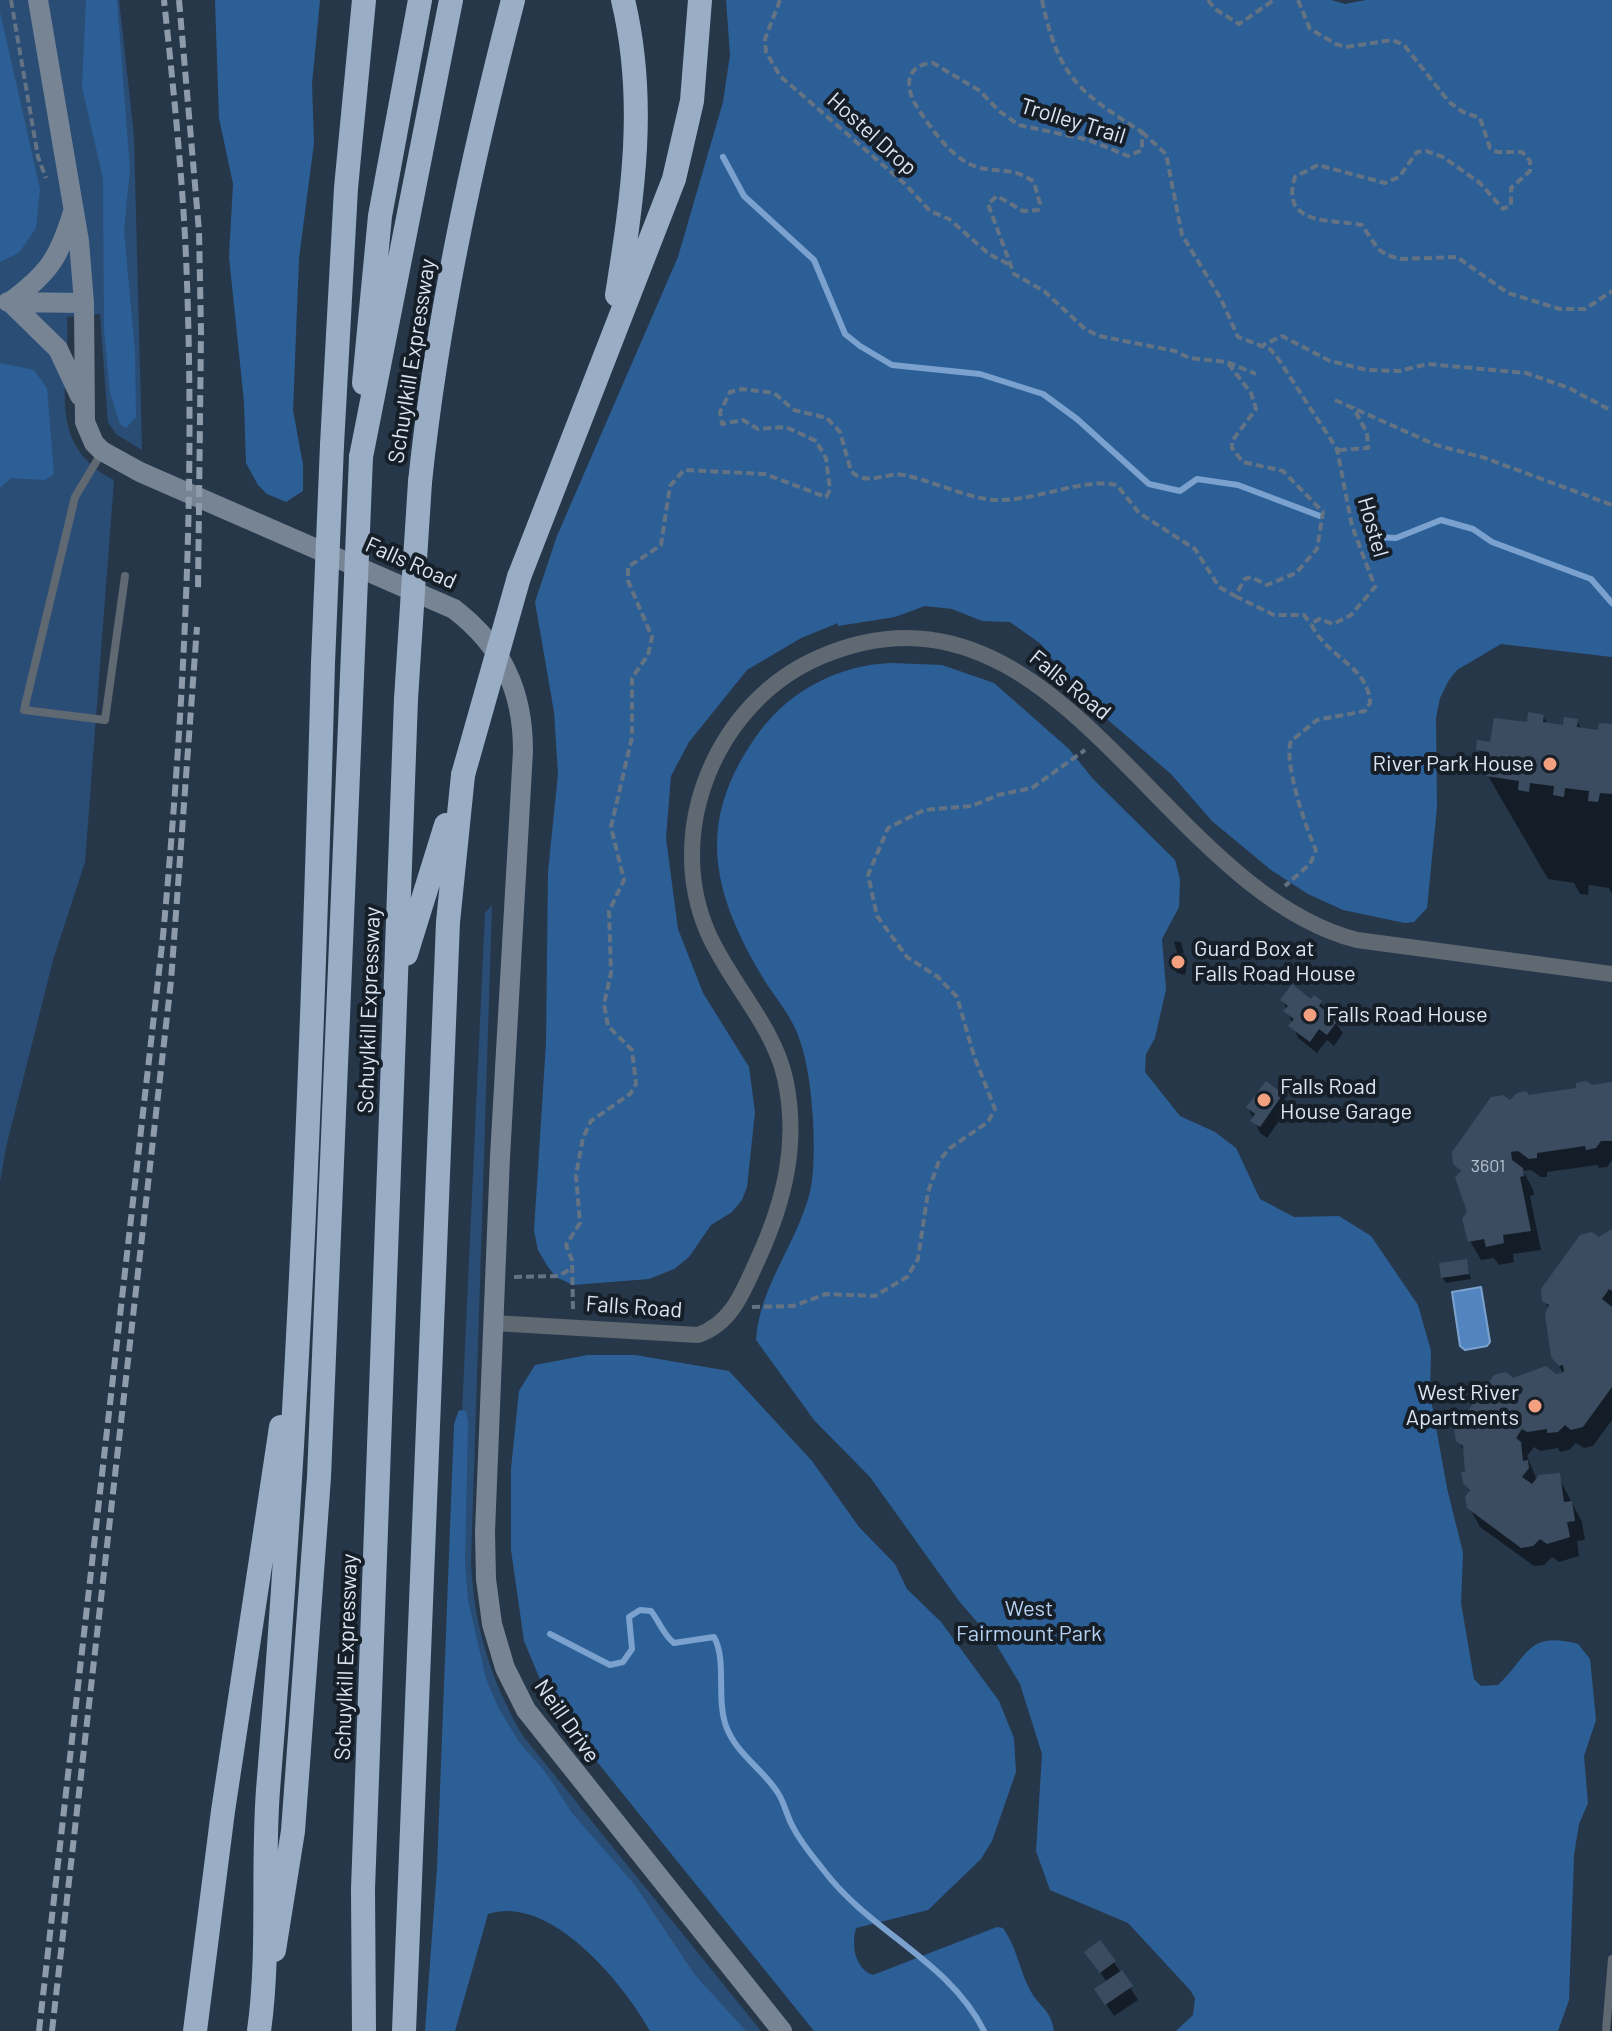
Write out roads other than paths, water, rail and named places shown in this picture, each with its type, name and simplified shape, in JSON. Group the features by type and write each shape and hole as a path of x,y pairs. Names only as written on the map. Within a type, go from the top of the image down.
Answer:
{"highway":[{"path":"260,2027 265,1833 284,1594 303,1280 332,445 346,188 364,0"},
{"path":"260,2027 288,1873 312,1594 337,1083 364,362 372,270 420,0"},
{"path":"361,457 451,0"},
{"name":"Schuylkill Expressway","path":"364,2031 362,1964 406,699 420,482 443,314 474,158 513,0"},
{"path":"609,343 634,189 638,145 634,60 623,0"},
{"path":"396,987 463,775 519,577 681,155 692,101 700,0"},
{"path":"404,2031 448,922 463,775"},
{"path":"195,2031 223,1811 303,1280"},
{"path":"353,2031 362,1964"}],"main road":[{"path":"38,0 74,208 84,303 84,407 88,433 102,451"},
{"path":"5,302 41,278 55,261 74,208"},
{"path":"5,302 84,303"},
{"path":"5,302 58,349 84,407"},
{"name":"Falls Road","path":"102,451 140,472 266,529 437,599 473,623 506,666 522,710 523,751 494,1323"},
{"name":"Neill Drive","path":"494,1323 485,1556 492,1624 505,1668 526,1710 549,1742 782,2031"}],"street":[{"name":"Falls Road","path":"494,1323 698,1335 719,1324 737,1304 780,1204 789,1168 790,1120 778,1055 710,938 697,897 692,849 698,804 723,742 766,691 800,666 861,643 905,639 956,644 1010,666 1044,688 1228,866 1270,899 1335,934 1426,950 1612,974"}],"lane":[{"path":"102,451 75,497 24,710 105,720 125,576"},
{"path":"1606,2031 1612,1959"}],"waterway":[{"path":"723,157 744,196 814,260 845,334 860,346 892,365 980,374 1043,394 1077,419 1149,484 1180,491 1197,479 1238,485 1320,516"},
{"path":"1376,537 1396,538 1441,520 1473,529 1492,542 1591,579 1612,603"},
{"path":"550,1634 610,1665 623,1662 632,1649 629,1617 640,1610 651,1611 674,1643 714,1637 720,1657 723,1715 730,1736 778,1793 804,1845 844,1893 951,1985 984,2031"}],"railway":[{"path":"39,2031 163,936 181,692 188,528 187,283 184,212 164,0"},
{"path":"179,0 199,231 198,591"},
{"path":"52,2031 171,981 197,627"}],"place":[{"name":"River Park House","path":"1550,764"},
{"name":"Guard Box at Falls Road House","path":"1178,962"},
{"name":"Falls Road House","path":"1310,1015"},
{"name":"Falls Road House Garage","path":"1264,1100"},
{"name":"West River Apartments","path":"1535,1406"}],"park label":[{"name":"West Fairmount Park","path":"1029,1622"}]}
